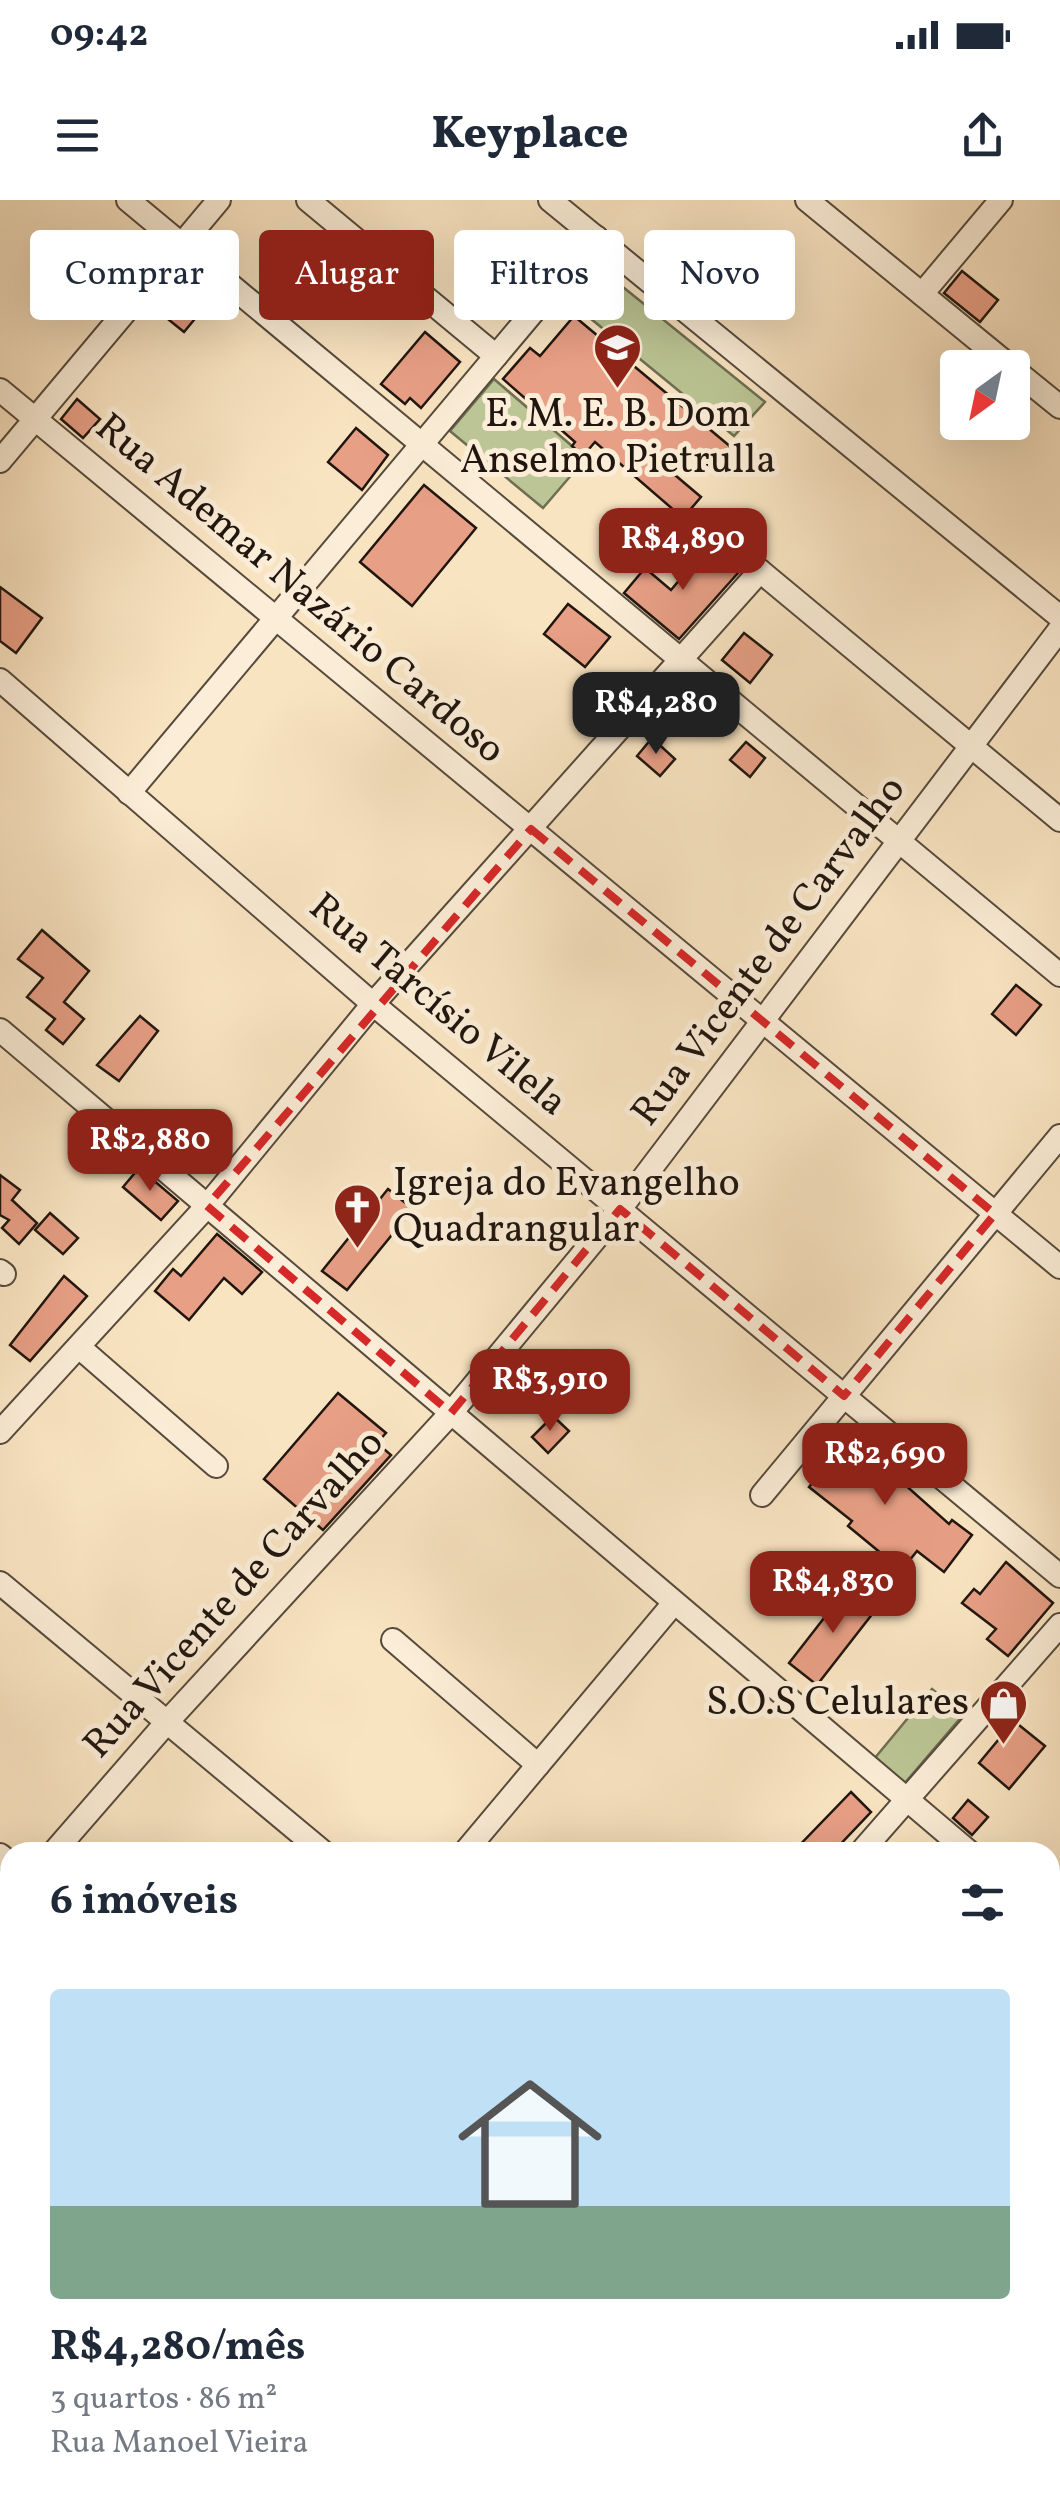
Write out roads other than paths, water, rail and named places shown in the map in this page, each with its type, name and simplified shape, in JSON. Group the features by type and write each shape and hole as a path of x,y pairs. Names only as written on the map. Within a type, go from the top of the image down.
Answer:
{"street":[{"path":"128,200 164,230"},
{"path":"196,230 219,200"},
{"path":"308,200 496,356"},
{"path":"550,200 586,230"},
{"path":"808,200 990,350"},
{"path":"922,294 1001,200"},
{"path":"624,261 1060,617"},
{"path":"239,292 1060,974"},
{"path":"0,461 120,320"},
{"path":"129,793 527,320"},
{"path":"1030,383 1060,407"},
{"name":"Rua Ademar Nazário Cardoso","path":"0,390 1060,1267"},
{"path":"702,522 1060,820"},
{"path":"0,1432 206,1206 373,1004 760,571"},
{"name":"Rua Vicente de Carvalho","path":"63,1842 167,1722 451,1414 620,1209 1060,629"},
{"name":"Rua Tarcísio Vilela","path":"0,680 373,1004 1060,1576"},
{"path":"0,1030 957,1842"},
{"path":"762,1495 1060,1136"},
{"path":"80,1348 216,1466"},
{"path":"0,1582 311,1842"},
{"path":"473,1842 674,1603"},
{"path":"869,1842 1060,1624"},
{"path":"394,1640 538,1765"}],"place":[{"name":"E. M. E. B. Dom Anselmo Pietrulla","path":"618,390"},
{"name":"Igreja do Evangelho Quadrangular","path":"358,1250"},
{"name":"S.O.S Celulares","path":"1004,1746"}]}
